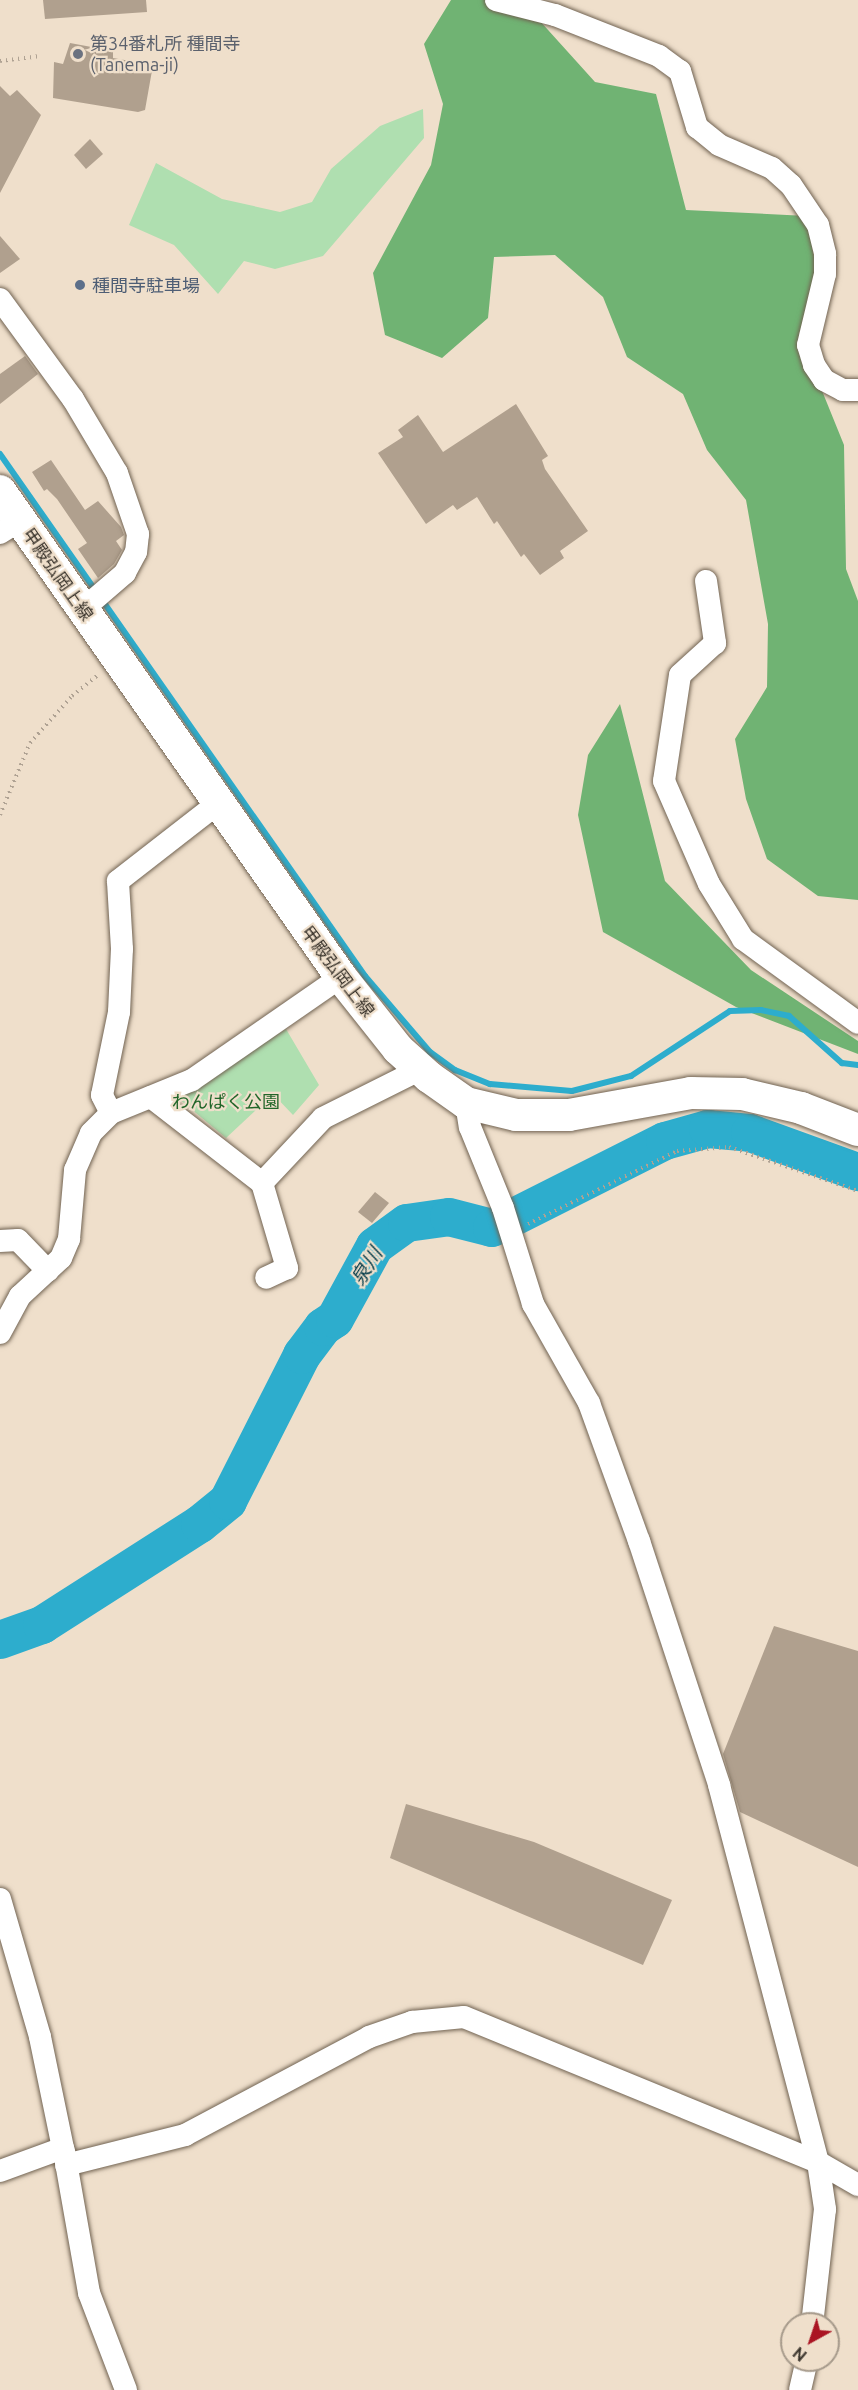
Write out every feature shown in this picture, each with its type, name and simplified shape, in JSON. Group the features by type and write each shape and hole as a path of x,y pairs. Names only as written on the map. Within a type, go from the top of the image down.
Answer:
{"main road":[{"name":"甲殿弘岡上線","path":"0,491 10,527 91,602 117,659 217,804 341,977 398,1049 421,1070 466,1103 516,1115 569,1115 691,1093 742,1094 801,1108 858,1130"}],"street":[{"path":"496,0 555,15 659,56 680,71 697,128 718,145 772,168 806,201 818,225 825,254 825,274 808,345 814,365 824,380 843,390 858,390"},
{"path":"0,299 73,399 117,473 138,534 136,552 125,573 91,602"},
{"path":"706,581 715,643 681,675 664,781 709,885 742,939 858,1023"},
{"path":"111,1113 102,1095 119,1012 122,949 117,881 217,804"},
{"path":"0,1333 20,1296 61,1258 69,1239 75,1170 91,1133 111,1113 192,1080 341,977"},
{"path":"262,1183 323,1118 421,1070"},
{"path":"151,1097 262,1183 288,1268 266,1278"},
{"path":"466,1103 470,1126 503,1208 533,1304 589,1403 639,1541 719,1785 818,2162 825,2209 813,2312"},
{"path":"0,1241 18,1240 48,1271"},
{"path":"0,1899 40,2037 65,2156 89,2293 126,2390"},
{"path":"0,2171 65,2156 184,2135 390,2029 412,2022 464,2017 818,2162 854,2174"},
{"path":"800,2390 804,2372"}],"path":[{"path":"0,61 41,56"},
{"path":"0,815 30,743 72,696 117,659"},
{"path":"511,1232 677,1151 729,1147 858,1191"}],"green space":[{"path":"451,0 521,0 595,82 656,94 686,210 807,216 817,275 799,334 844,445 846,569 858,601 858,900 818,896 767,859 746,799 735,739 767,687 768,624 746,500 707,450 683,394 627,357 603,297 555,255 494,257 488,318 442,358 385,335 373,273 431,165 443,104 424,44"},
{"path":"423,109 424,138 323,256 275,269 244,261 218,294 174,245 129,225 156,163 222,199 280,212 312,202 331,169 380,126"},
{"path":"620,704 665,881 751,970 858,1041 858,1054 736,1007 603,932 578,815 588,755"},
{"name":"わんぱく公園","path":"286,1029 319,1085 293,1115 273,1094 226,1138 178,1098"}],"building":[{"path":"43,0 146,0 147,12 45,19"},
{"path":"70,43 113,51 113,58 153,65 145,110 138,112 53,98 54,62 63,64"},
{"path":"0,86 10,96 17,90 41,115 0,193"},
{"path":"90,139 103,154 86,169 74,155"},
{"path":"0,236 20,259 0,273"},
{"path":"25,356 38,374 0,404 0,374"},
{"path":"516,404 548,456 542,460 545,469 588,531 560,551 564,558 540,575 524,554 521,557 497,521 494,524 477,497 457,510 453,505 426,524 378,453 403,437 398,430 418,415 443,452"},
{"path":"51,460 85,510 98,501 121,527 124,535 116,541 122,550 114,564 98,578 78,549 87,543 57,499 47,489 44,491 32,472"},
{"path":"375,1192 389,1203 372,1223 358,1212"},
{"path":"774,1626 858,1651 858,1867 740,1812 723,1754"},
{"path":"406,1804 534,1842 672,1900 643,1965 390,1858"}],"waterway":[{"path":"0,454 365,976 430,1052 455,1070 490,1084 572,1091 631,1076 730,1011 761,1010 789,1016 842,1063 858,1065"},
{"name":"泉川","path":"0,1640 42,1625 200,1524 228,1501 302,1355 323,1327 335,1319 375,1246 407,1223 449,1217 492,1228 665,1141 708,1129 750,1133 858,1172"}],"place":[{"name":"第34番札所 種間寺 (Tanema-ji)","path":"78,54"},
{"name":"種間寺駐車場","path":"80,285"}]}
